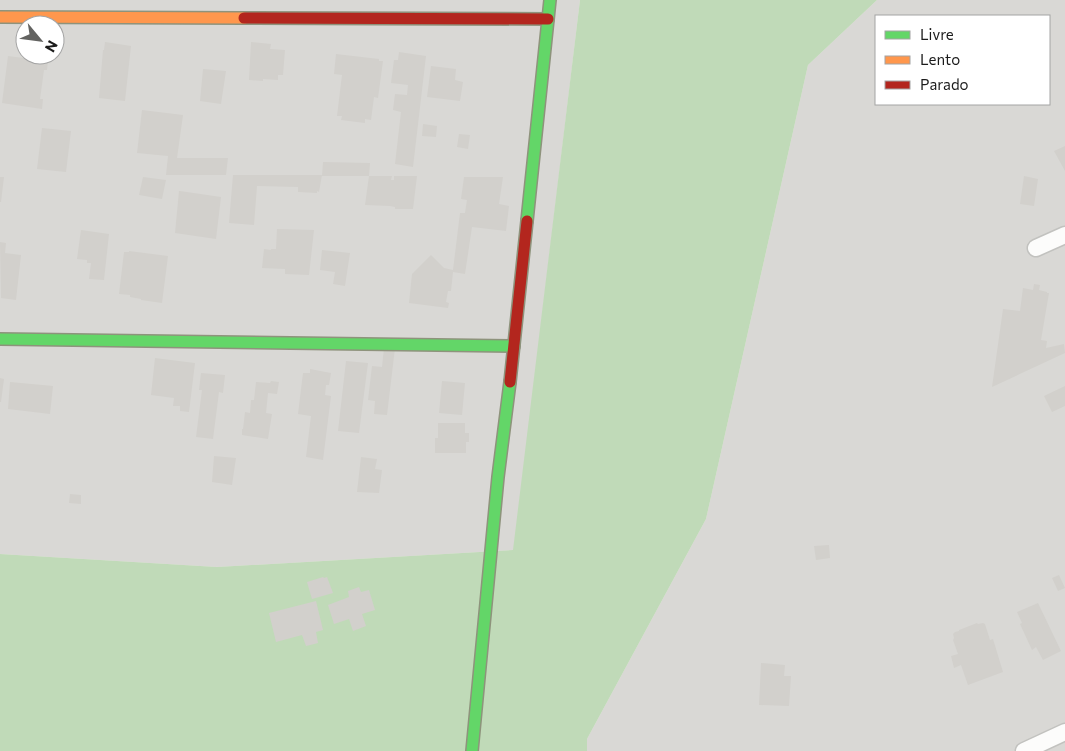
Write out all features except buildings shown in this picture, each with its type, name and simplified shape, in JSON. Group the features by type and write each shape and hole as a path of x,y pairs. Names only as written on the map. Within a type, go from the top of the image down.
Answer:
{"street":[{"path":"472,751 498,477 514,346 550,0"},
{"path":"0,17 548,19"},
{"path":"1036,248 1065,235"},
{"path":"0,339 514,346"},
{"path":"1024,751 1065,732"}],"shaded area":[{"path":"0,0 580,0 514,550 217,567 0,554"},
{"path":"877,0 1065,0 1065,751 587,751 587,739 706,519 808,65"}],"green space":[{"path":"580,0 877,0 808,65 706,519 587,739 587,751 0,751 0,554 217,567 513,550"}],"traffic: fast":[{"path":"527,221 550,0"},
{"path":"0,339 514,346"},
{"path":"472,751 498,477 510,382"}],"traffic: slow":[{"path":"0,17 244,18"}],"traffic: jam":[{"path":"244,18 548,19"},
{"path":"510,382 527,221"}]}
